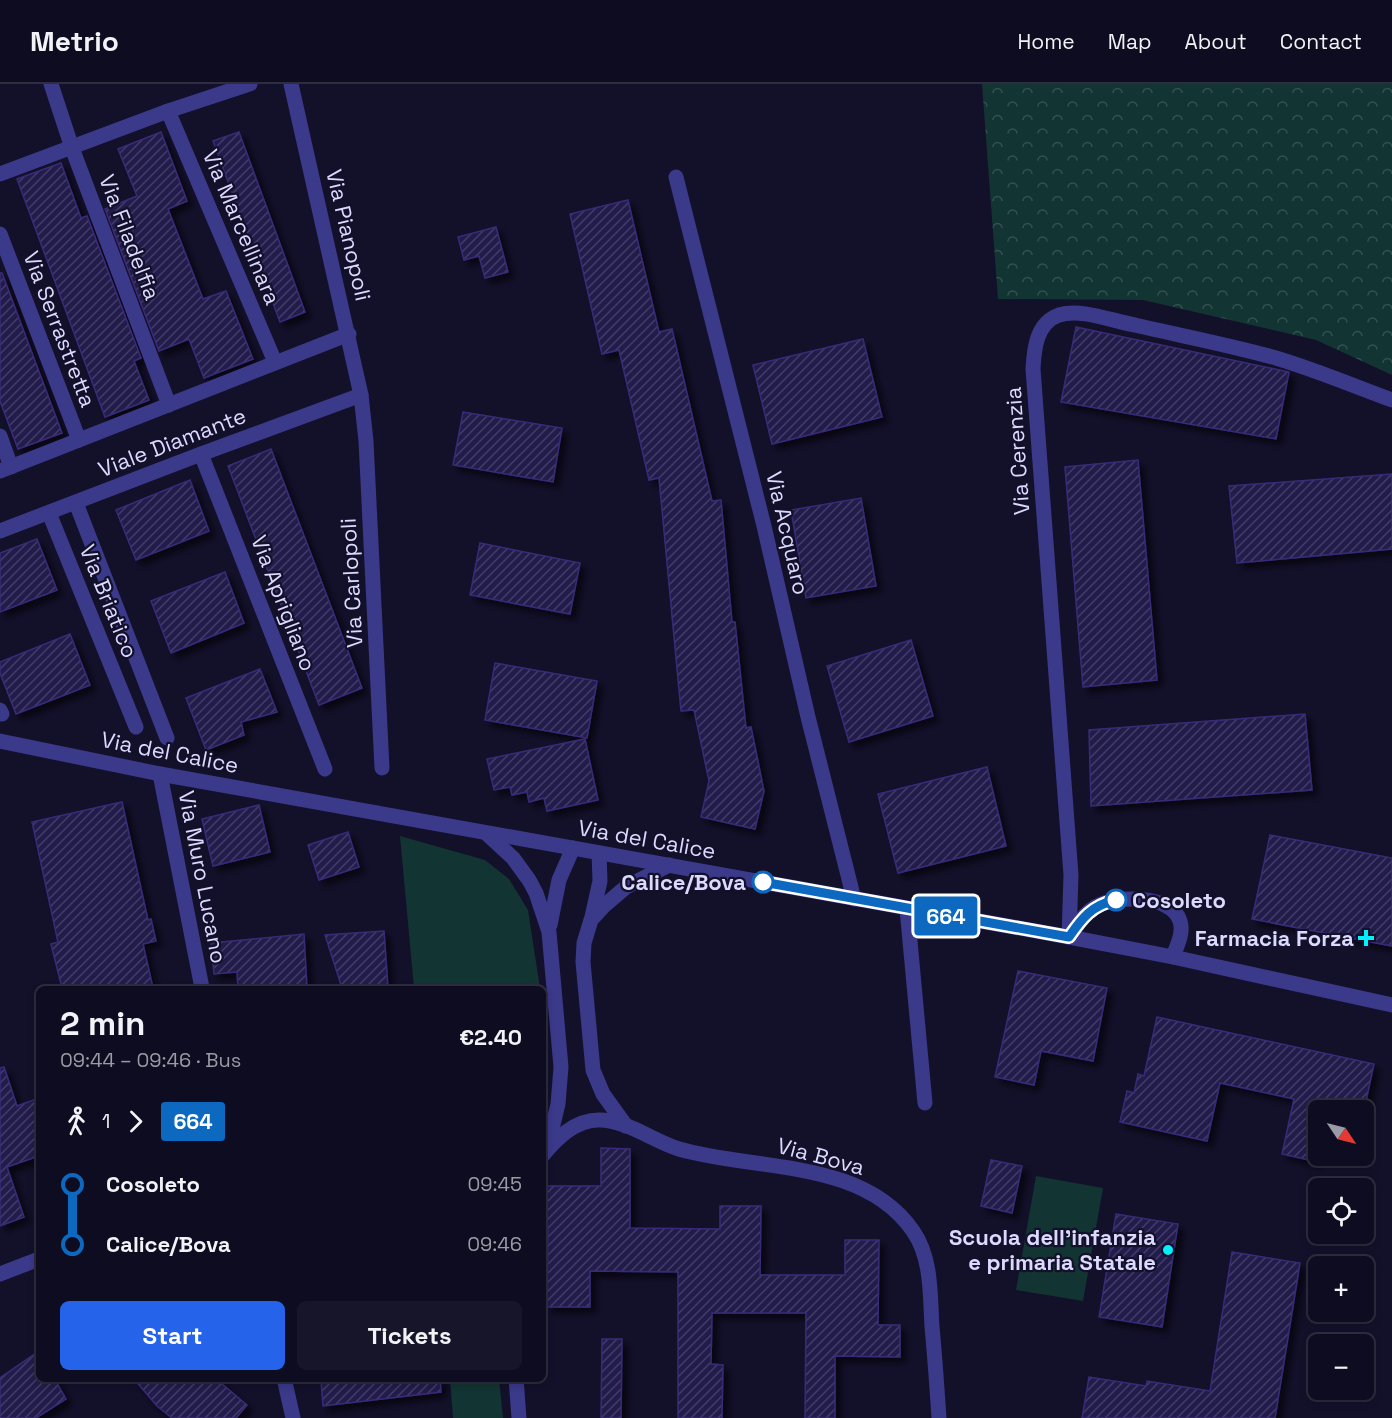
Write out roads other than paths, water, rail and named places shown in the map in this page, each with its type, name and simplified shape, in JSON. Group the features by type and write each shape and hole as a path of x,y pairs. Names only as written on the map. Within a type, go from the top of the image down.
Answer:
{"street":[{"name":"Via Filadelfia","path":"51,84 72,148 169,405"},
{"path":"0,174 168,111 250,84"},
{"name":"Via Pianopoli","path":"291,84 362,396"},
{"name":"Via Marcellinara","path":"168,111 275,362"},
{"name":"Via Acquaro","path":"676,177 764,526 808,717 854,899"},
{"name":"Via Serrastretta","path":"0,234 79,440"},
{"name":"Via Cerenzia","path":"1069,937 1071,875 1034,369 1035,348 1042,328 1059,315 1087,315 1268,356 1392,400"},
{"name":"Viale Diamante","path":"5,469 349,334"},
{"name":"Viale Diamante","path":"0,531 201,454 362,396"},
{"name":"Via Carlopoli","path":"362,396 382,768"},
{"path":"0,436 5,469"},
{"name":"Via Aprigliano","path":"201,454 325,769"},
{"name":"Via Briatico","path":"76,503 167,738"},
{"name":"Via Briatico","path":"49,513 136,726"},
{"path":"127,705 150,695"},
{"name":"Via del Calice","path":"0,741 160,774 487,834 669,864 1069,937 1173,957 1392,1005"},
{"name":"Via Muro Lucano","path":"160,774 202,986"},
{"name":"Via Bova","path":"487,834 506,850 529,880 536,893 549,932 561,1067 558,1104 546,1149"},
{"name":"Via Bova","path":"549,932 558,880 573,848"},
{"name":"Via Bova","path":"599,853 600,881 583,950 592,1062 603,1094 626,1126"},
{"path":"591,920 626,887 669,864"},
{"path":"1069,937 1085,914 1104,902 1129,899 1159,903 1173,909 1180,922 1180,936 1173,957"},
{"path":"907,909 925,1103"},
{"name":"Via Bova","path":"546,1152 567,1131 580,1123 606,1120 626,1126 666,1145 692,1152 772,1165 849,1183 874,1195 895,1211 912,1230 927,1265 939,1418"},
{"path":"0,1274 36,1260"},
{"path":"285,1382 293,1418"},
{"path":"516,1382 519,1418"}],"place":[{"name":"Calice/Bova","path":"763,882"},
{"name":"Cosoleto","path":"1116,900"},
{"name":"Farmacia Forza","path":"1366,938"},
{"name":"Scuola dell'infanzia e primaria Statale","path":"1168,1250"}]}
